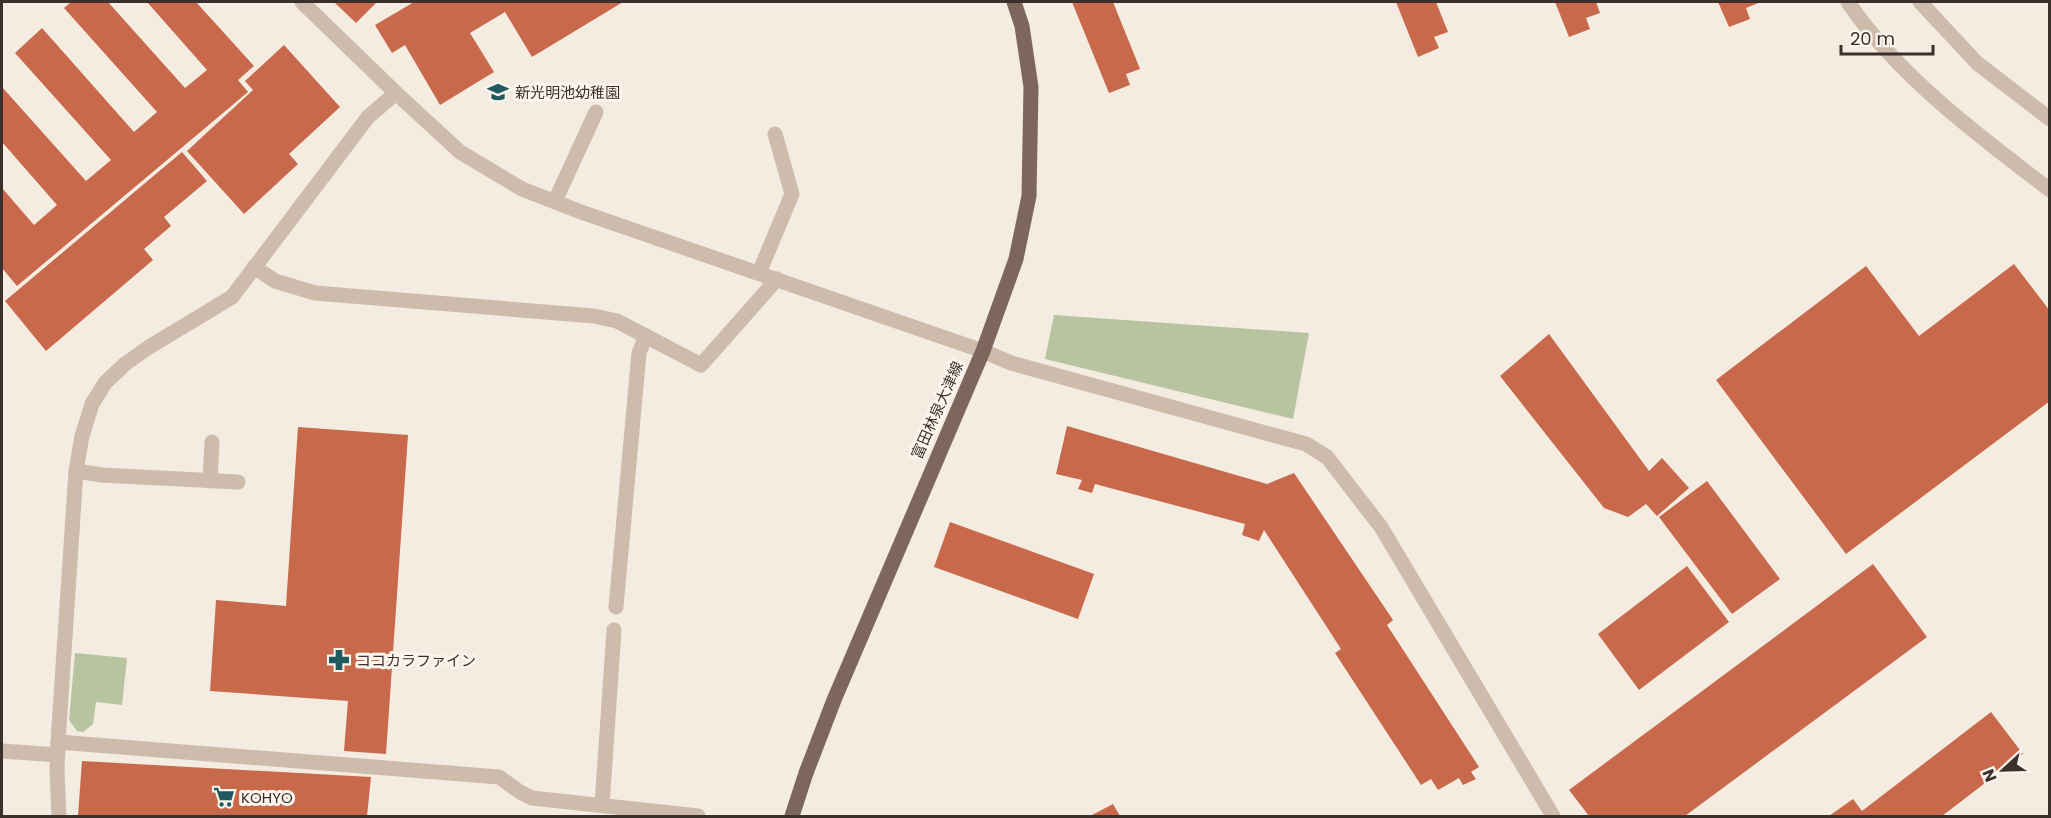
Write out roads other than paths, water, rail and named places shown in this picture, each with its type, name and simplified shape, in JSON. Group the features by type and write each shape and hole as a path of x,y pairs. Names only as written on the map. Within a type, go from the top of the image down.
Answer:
{"main road":[{"name":"富田林泉大津線","path":"792,816 834,700 983,351 1016,259 1029,196 1031,87 1022,26 1014,2"}],"street":[{"path":"302,2 460,152 522,189 983,351 1011,363 1306,444 1327,457 1381,527 1553,816"},
{"path":"1848,2 1863,24 1923,87 2049,190"},
{"path":"1920,2 1977,63 2049,119"},
{"path":"59,816 58,748 76,471 82,436 92,404 105,383 125,364 232,297 368,117 396,93"},
{"path":"555,201 596,112"},
{"path":"759,273 792,194 775,134"},
{"path":"254,267 275,281 315,293 594,316 617,321 701,364 777,279"},
{"path":"616,607 639,353 646,336"},
{"path":"210,481 212,442"},
{"path":"76,471 102,475 238,482"},
{"path":"602,805 614,630"},
{"path":"2,751 58,748 499,777 532,798 698,816"}],"place":[{"name":"新光明池幼稚園","path":"498,92"},
{"name":"ココカラファイン","path":"339,660"},
{"name":"KOHYO","path":"224,797"}]}
